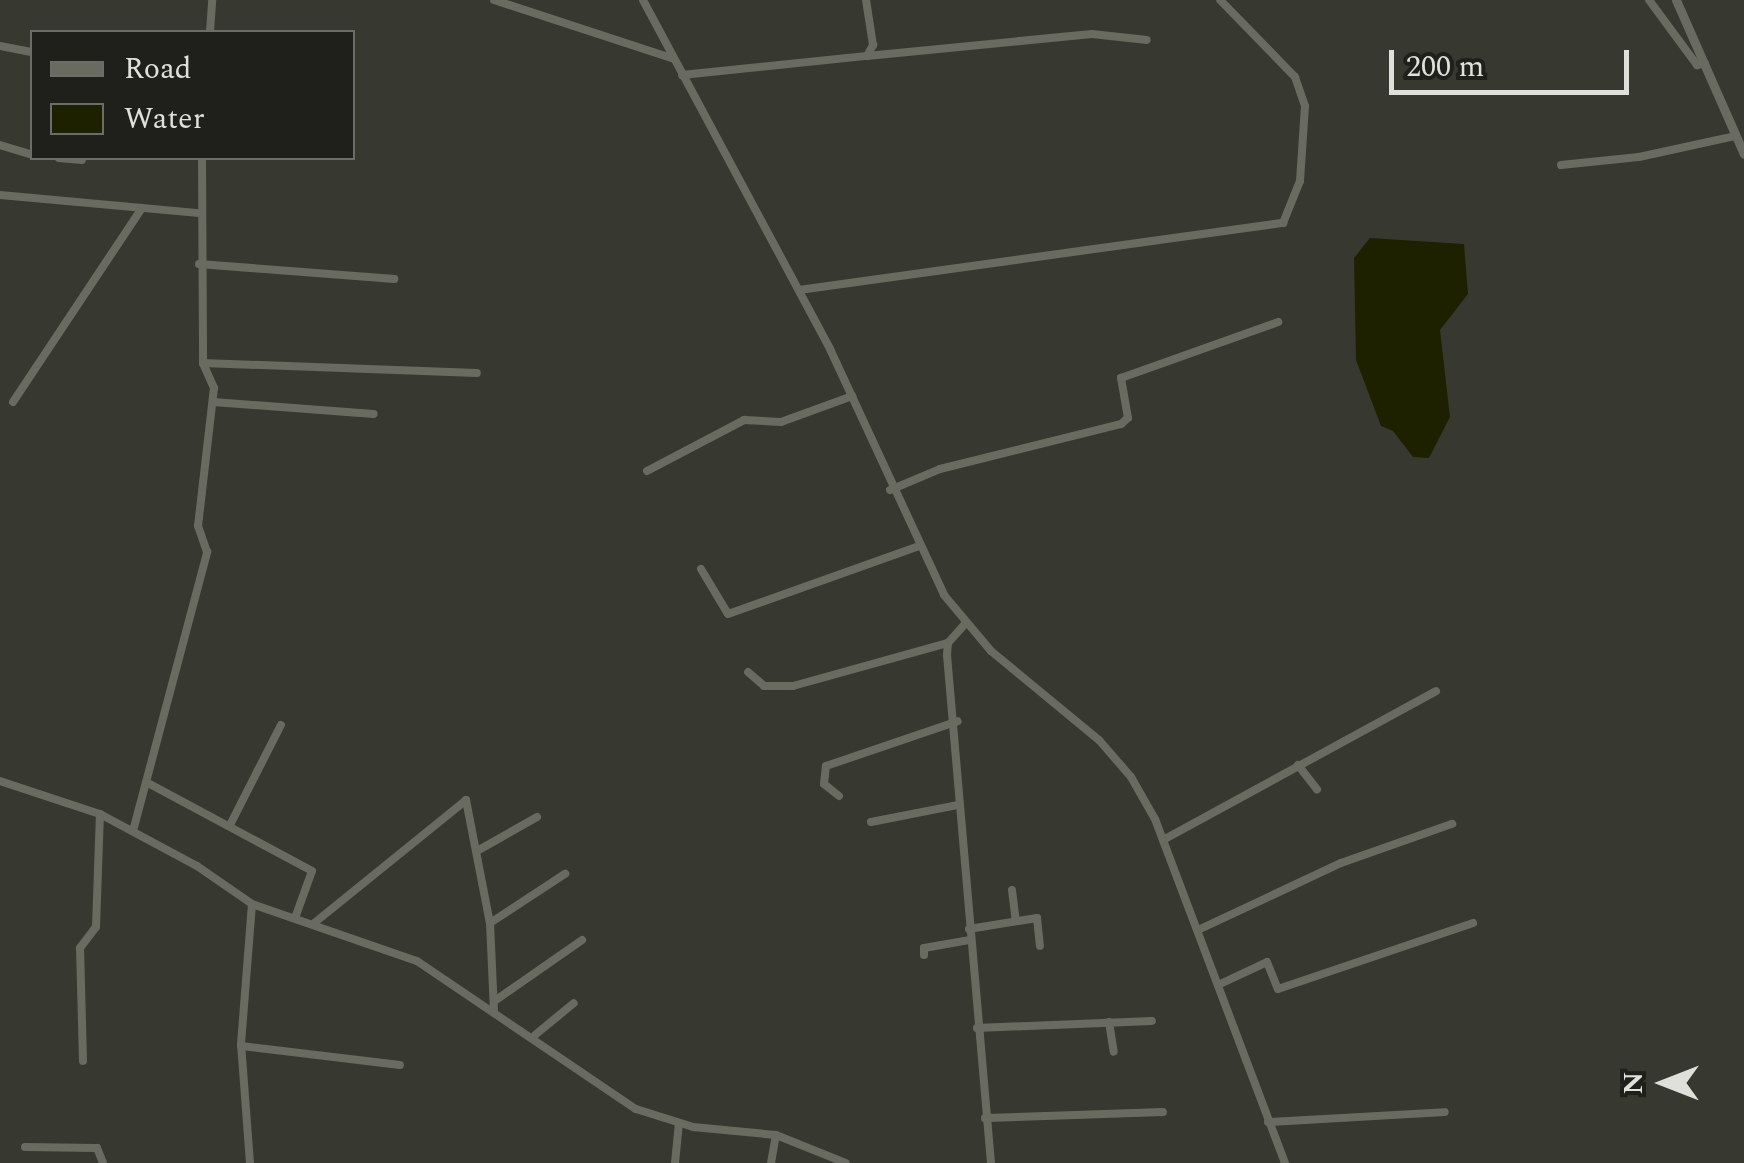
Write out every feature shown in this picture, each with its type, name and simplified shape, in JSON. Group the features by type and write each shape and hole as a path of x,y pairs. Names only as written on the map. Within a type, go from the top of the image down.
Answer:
{"street":[{"path":"210,30 212,0"},
{"path":"494,0 674,59"},
{"path":"642,0 799,290 852,396 890,490 964,624 1118,760 1163,840 1286,1163"},
{"path":"866,0 872,45 867,56"},
{"path":"799,290 1282,224 1300,181 1305,106 1295,78 1263,38 1220,0"},
{"path":"1648,0 1697,65 1705,63"},
{"path":"1676,0 1744,154"},
{"path":"682,75 1092,34 1146,40"},
{"path":"0,46 30,52"},
{"path":"1560,165 1639,158 1735,136"},
{"path":"0,146 30,154"},
{"path":"134,831 207,552 198,526 213,402 203,363 199,264 202,160"},
{"path":"0,194 199,214"},
{"path":"13,402 142,208"},
{"path":"199,264 394,279"},
{"path":"890,490 940,469 1121,424 1128,418 1121,378 1278,322"},
{"path":"203,363 476,373"},
{"path":"647,471 744,420 781,422 852,396"},
{"path":"213,402 374,414"},
{"path":"701,569 728,614 919,546"},
{"path":"748,672 764,686 793,686 948,642 964,624"},
{"path":"948,642 958,721 958,805 968,928 991,1163"},
{"path":"1163,840 1436,691"},
{"path":"839,796 824,784 826,766 958,721"},
{"path":"231,822 281,725"},
{"path":"1298,765 1316,789"},
{"path":"0,781 100,814 252,904 417,961 534,1034 614,1097 679,1124 776,1135 846,1163"},
{"path":"146,782 231,822 314,874 295,918"},
{"path":"313,924 463,800 490,923 494,1010"},
{"path":"871,822 958,805"},
{"path":"83,1061 80,948 96,928 100,814"},
{"path":"477,850 536,817"},
{"path":"1198,930 1341,863 1452,824"},
{"path":"490,923 565,874"},
{"path":"1012,890 1016,921"},
{"path":"250,1163 241,1046 252,904"},
{"path":"968,928 1037,918 1040,946"},
{"path":"1218,984 1268,962 1278,989 1473,923"},
{"path":"496,1000 582,940"},
{"path":"924,954 924,948 970,940"},
{"path":"534,1034 574,1004"},
{"path":"977,1028 1152,1021"},
{"path":"1109,1022 1114,1052"},
{"path":"241,1046 400,1065"},
{"path":"985,1118 1164,1112"},
{"path":"1268,1122 1445,1112"},
{"path":"675,1163 679,1124"},
{"path":"771,1163 776,1135"},
{"path":"25,1147 97,1148 103,1163"}],"water":[{"path":"1370,238 1464,244 1468,294 1440,330 1450,417 1429,458 1413,457 1393,431 1381,426 1356,360 1354,258"}]}
